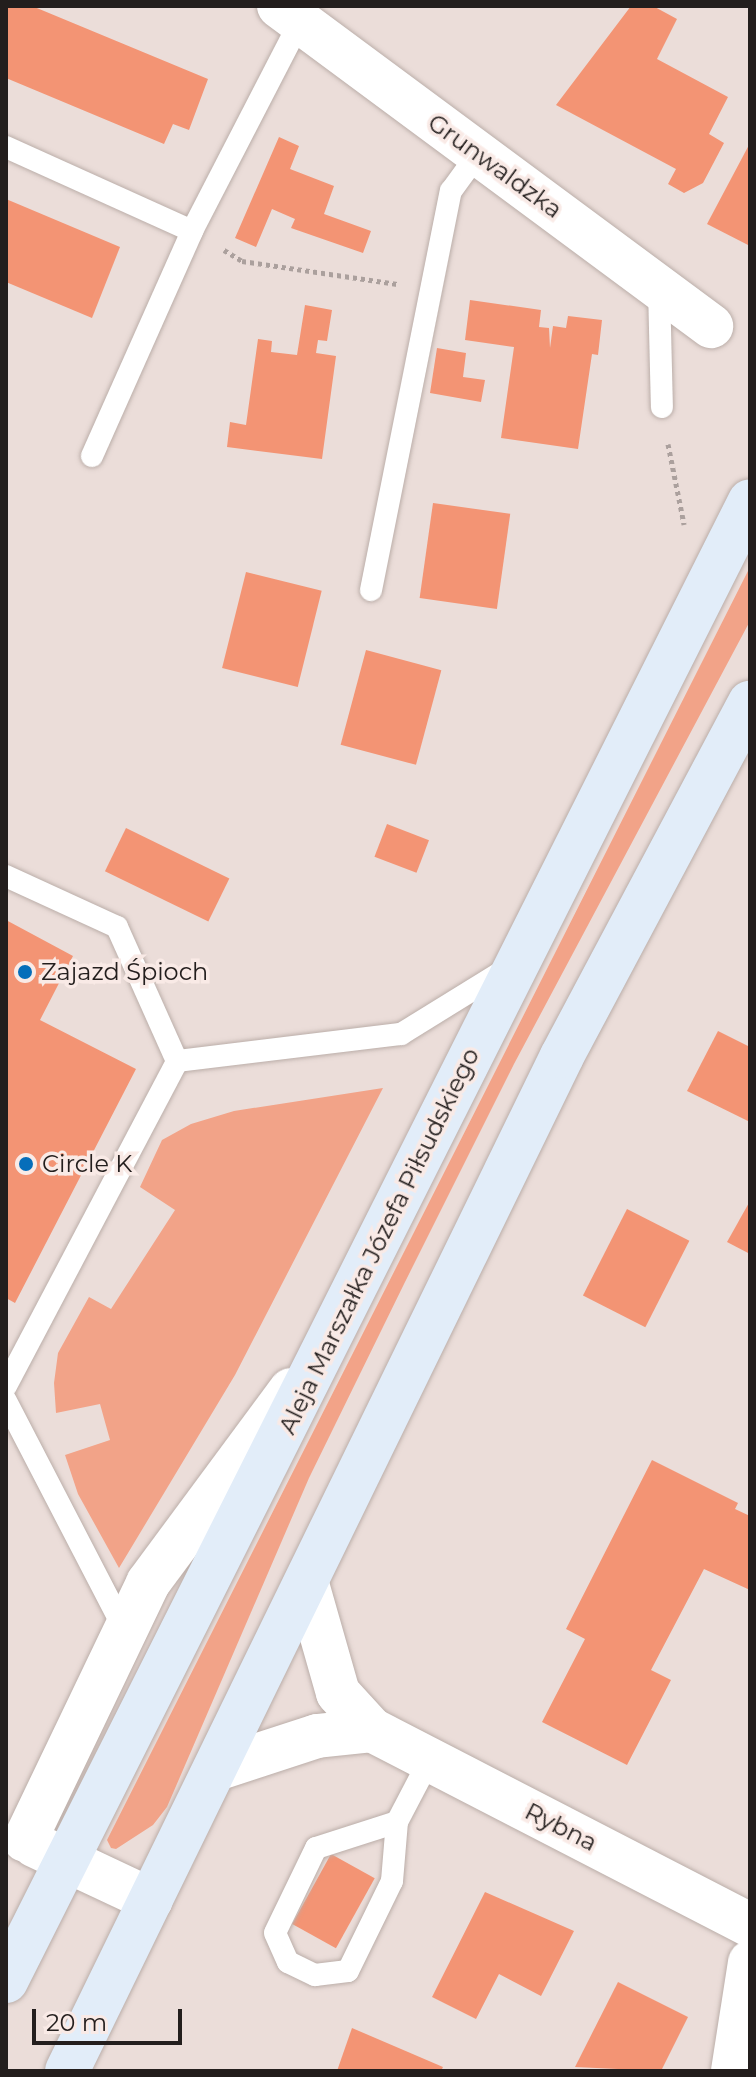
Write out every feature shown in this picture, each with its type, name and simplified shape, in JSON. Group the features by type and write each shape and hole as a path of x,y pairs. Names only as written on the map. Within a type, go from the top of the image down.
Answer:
{"main road":[{"name":"Aleja Marszałka Józefa Piłsudskiego","path":"6,1981 750,501"},
{"path":"67,2071 562,1056 750,703"}],"street":[{"name":"Grunwaldzka","path":"296,11 478,154 711,326"},
{"path":"151,1900 15,1836 123,1627 226,1473 329,1342"},
{"name":"Rybna","path":"307,1584 338,1693 372,1730 750,1925"},
{"path":"216,1769 304,1739 372,1730"},
{"path":"733,2071 750,1962"}],"lane":[{"path":"92,456 192,231 296,11"},
{"path":"6,147 192,231"},
{"path":"371,590 451,191 478,154"},
{"path":"659,287 662,407"},
{"path":"6,876 117,927 177,1061"},
{"path":"177,1061 401,1034 516,963"},
{"path":"6,1386 177,1061"},
{"path":"6,1401 123,1627"},
{"path":"397,1822 316,1848 275,1933 288,1962 315,1975 348,1971 392,1881 397,1822 430,1759"}],"path":[{"path":"192,231 242,261 431,289"},
{"path":"662,407 684,524"}],"shaded area":[{"path":"750,567 750,621 514,1064 405,1282 309,1478 167,1807 153,1825 116,1849 111,1848 107,1840"},
{"path":"383,1088 235,1375 119,1568 78,1494 65,1455 110,1440 100,1404 56,1413 54,1383 58,1353 89,1297 111,1309 175,1210 140,1187 162,1140 191,1124 234,1111"}],"building":[{"path":"6,6 32,6 208,79 189,130 173,124 164,144 6,78"},
{"path":"631,6 653,6 677,19 657,59 728,97 709,134 724,143 703,183 684,193 668,184 676,169 556,105"},
{"path":"279,137 299,146 290,169 334,186 324,214 371,231 363,253 291,228 295,219 272,209 256,247 235,238"},
{"path":"750,143 750,246 707,224"},
{"path":"6,199 120,247 92,318 6,282"},
{"path":"470,300 541,310 539,327 549,328 550,348 553,326 566,328 568,316 602,320 598,355 592,354 578,449 501,438 514,347 465,340"},
{"path":"305,305 332,310 327,341 318,340 316,353 336,356 322,459 227,447 230,422 246,425 258,339 272,341 271,352 297,355"},
{"path":"437,348 466,353 463,377 485,380 481,402 430,393"},
{"path":"433,503 510,514 497,609 420,598"},
{"path":"246,572 322,591 298,687 222,668"},
{"path":"366,650 441,670 416,765 341,745"},
{"path":"387,824 429,840 416,873 374,857"},
{"path":"126,828 229,878 208,922 105,871"},
{"path":"6,920 73,956 40,1020 136,1069 15,1303 6,1298"},
{"path":"718,1031 750,1047 750,1122 687,1091"},
{"path":"750,1201 750,1254 727,1242"},
{"path":"627,1209 689,1241 645,1327 583,1295"},
{"path":"652,1460 738,1503 735,1509 750,1516 750,1590 704,1569 651,1670 671,1680 627,1765 542,1722 585,1639 566,1629"},
{"path":"331,1854 375,1878 336,1948 292,1924"},
{"path":"485,1892 574,1931 541,1996 499,1974 476,2019 432,1997"},
{"path":"618,1982 688,2017 661,2071 575,2067"},
{"path":"352,2028 443,2067 441,2071 337,2071"}],"place":[{"name":"Zajazd Śpioch","path":"25,972"},
{"name":"Circle K","path":"26,1164"}]}
